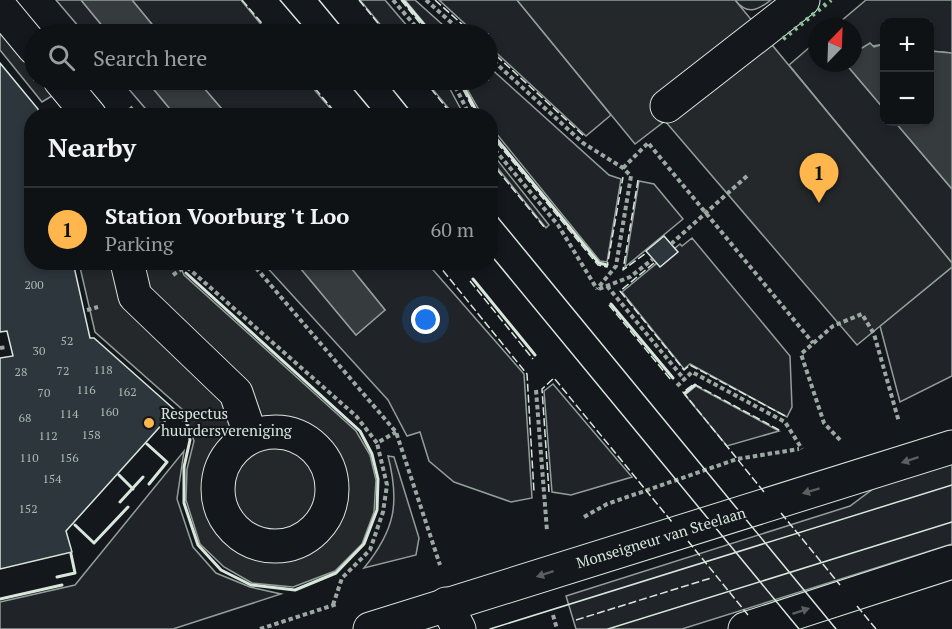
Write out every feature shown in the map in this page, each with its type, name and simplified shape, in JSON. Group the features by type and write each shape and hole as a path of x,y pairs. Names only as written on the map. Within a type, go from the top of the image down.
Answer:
{"main road":[{"path":"667,106 803,0"},
{"path":"0,7 24,36"},
{"path":"68,90 83,108"},
{"path":"129,270 135,296 236,393 251,437"},
{"name":"Monseigneur van Steelaan","path":"370,629 449,620 952,447"},
{"path":"746,629 952,562"}],"path":[{"path":"393,0 413,24"},
{"path":"426,0 453,24"},
{"path":"498,65 583,143 623,168 631,176 616,267 597,289"},
{"path":"457,90 466,108"},
{"path":"649,143 813,343"},
{"path":"498,154 558,225 597,289"},
{"path":"671,244 747,176"},
{"path":"597,289 630,277 653,259"},
{"path":"190,270 356,416 377,443 387,485 383,512 370,550 342,578 333,606"},
{"path":"258,270 396,432 441,568"},
{"path":"607,286 684,379"},
{"path":"834,446 845,445 824,423 801,354 833,326 862,314 874,334 901,430"},
{"path":"0,348 6,347"},
{"path":"677,386 692,372 785,422 802,449"},
{"path":"536,390 547,535"},
{"path":"377,443 396,432"},
{"path":"581,519 607,504 736,459 813,448"}],"shaded area":[{"path":"56,0 81,0 101,24 76,24"},
{"path":"81,0 132,0 152,24 101,24"},
{"path":"132,0 241,0 261,24 152,24"},
{"path":"360,0 385,0 405,24 380,24"},
{"path":"405,0 415,0 442,24 425,24"},
{"path":"439,0 517,0 611,115 586,136 498,54 498,24 465,24"},
{"path":"517,0 735,0 952,263 952,267 857,345 665,121 635,144"},
{"path":"735,0 771,0 752,10 744,8"},
{"path":"866,0 952,0 952,53 934,51 934,18 880,18 880,45 862,48 862,18 845,18"},
{"path":"0,28 24,58 24,80 0,50"},
{"path":"870,43 874,47 880,45 880,104 853,72 862,72 862,48"},
{"path":"808,49 808,72 853,72 880,104 880,126 898,126 952,189 952,263 789,65"},
{"path":"934,51 952,53 952,189 898,126 934,126"},
{"path":"498,75 609,175 621,179 607,262 600,261 498,136 498,108 478,108 468,90 498,90"},
{"path":"32,90 51,90 55,94 42,102"},
{"path":"130,90 154,90 169,108 145,108"},
{"path":"154,90 206,90 221,108 169,108"},
{"path":"206,90 315,90 330,108 221,108"},
{"path":"433,90 450,90 460,108 448,108"},
{"path":"498,161 549,225 546,228 498,169"},
{"path":"639,181 654,184 683,219 625,267"},
{"path":"692,238 790,356 792,407 787,417 690,364 684,369 622,292 680,244 682,246"},
{"path":"952,267 952,376 900,402 880,326"},
{"path":"81,270 182,270 184,275 356,431 370,455 376,480 374,512 362,544 335,571 293,587 252,583 224,567 200,544 186,500 187,469 194,441 184,411 95,332"},
{"path":"269,270 302,270 356,335 385,310 353,270 433,270 524,374 532,498 511,502 454,482 429,461 420,432 407,436 388,400"},
{"path":"302,270 353,270 385,310 356,335"},
{"path":"553,384 632,477 571,495 552,492 544,391"},
{"path":"696,386 779,431 727,446 685,395"},
{"path":"184,451 177,499 193,547 216,573 250,587 281,594 173,629 0,629 0,602 75,585"},
{"path":"388,456 394,457 419,538 416,555 364,568 383,541 392,515 394,488"},
{"path":"952,461 952,544 682,629 576,629 566,596 850,506 881,483"}],"building":[{"path":"0,63 37,108 24,108 24,270 75,270 90,338 94,338 175,410 66,531 72,552 0,569 0,358 13,356 7,331 0,332"},
{"path":"664,236 678,252 660,267 646,251"}],"tram line":[{"path":"280,0 300,24"},
{"path":"319,0 339,24"},
{"path":"354,90 369,108"},
{"path":"393,90 408,108"},
{"path":"498,218 836,629"},
{"path":"498,264 799,629"},
{"path":"490,629 952,485"},
{"path":"608,629 952,522"}],"hedge":[{"path":"783,39 831,0"}],"fence":[{"path":"242,0 262,24"},
{"path":"359,0 379,24"},
{"path":"401,0 421,24"},
{"path":"435,0 462,24"},
{"path":"498,57 585,137"},
{"path":"316,90 331,108"},
{"path":"432,90 447,108"},
{"path":"463,90 473,108"},
{"path":"498,144 598,265 607,267 623,177"},
{"path":"498,171 545,228"},
{"path":"638,180 623,270 646,253"},
{"path":"654,263 620,291 684,370 690,365 787,417"},
{"path":"442,270 527,374 534,492"},
{"path":"470,281 533,359"},
{"path":"609,305 671,380"},
{"path":"549,492 542,389 554,378 672,522"},
{"path":"764,492 683,392 694,384 781,431"},
{"path":"781,513 840,585"},
{"path":"688,541 748,615"},
{"path":"576,620 711,578"},
{"path":"857,606 876,629"}],"wall":[{"path":"403,0 423,24"},
{"path":"465,90 475,108"},
{"path":"498,141 599,263 607,265"},
{"path":"176,413 187,424 190,440 184,467 184,503 198,545 221,570 251,585 295,590 336,573 364,544 377,510 378,479 372,454 360,431 186,273"},
{"path":"473,279 535,355"},
{"path":"611,304 673,378"},
{"path":"685,393 695,385"},
{"path":"147,444 167,462 149,484"},
{"path":"119,475 133,489"},
{"path":"120,502 143,477"},
{"path":"75,525 94,543 128,507"},
{"path":"57,577 75,573 71,554"},
{"path":"0,599 62,585"}],"place":[{"name":"Station Voorburg 't Loo","path":"819,203"},
{"name":"Respectus huurdersvereniging","path":"149,423"}]}
